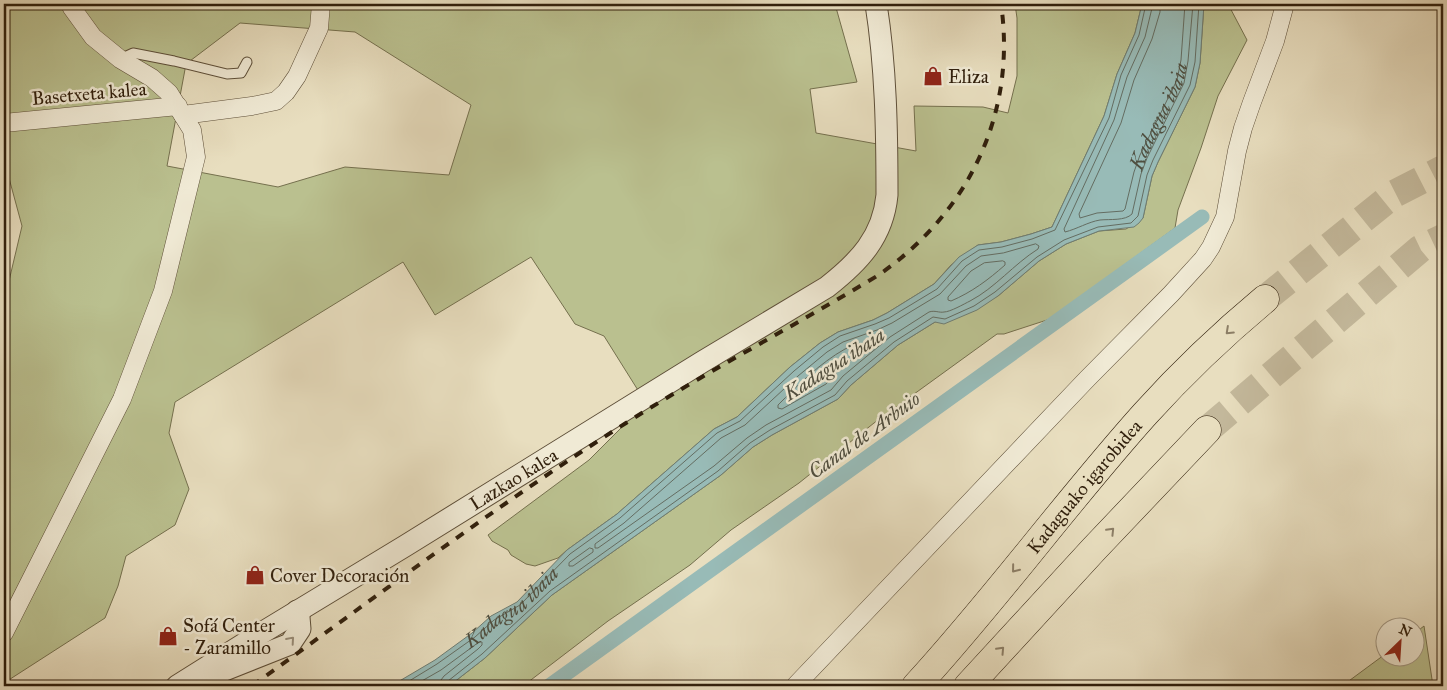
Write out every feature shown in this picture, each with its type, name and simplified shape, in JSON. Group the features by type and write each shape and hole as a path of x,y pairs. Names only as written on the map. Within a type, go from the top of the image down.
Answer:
{"highway":[{"name":"Kadaguako igarobidea","path":"916,686 968,627 1145,413 1242,318 1265,299"},
{"path":"968,686 1207,430"}],"street":[{"path":"4,633 122,399 163,291 196,157 192,130 169,93 152,78 120,59 93,37 70,4"},
{"name":"Basetxeta kalea","path":"4,123 252,106 276,101 286,92 319,28 321,4"},
{"name":"Lazkao kalea","path":"177,686 827,286 859,260 879,227 886,208 887,159 884,72 876,4"},
{"path":"795,686 1203,259 1211,247 1224,217 1243,128 1275,41 1285,4"},
{"path":"183,686 290,644 300,629 297,611"}],"lane":[{"path":"120,59 133,53 227,74 242,73 247,62"}],"green space":[{"path":"4,4 835,4 857,82 810,89 816,133 916,151 914,106 983,107 1008,113 1017,76 1017,18 1015,4 1142,4 1135,33 1117,74 1104,116 1052,227 1001,242 978,245 951,265 934,284 887,313 838,332 820,343 790,367 737,417 714,429 617,514 558,558 535,566 526,564 511,555 508,550 492,541 488,535 589,460 646,403 604,336 575,324 531,257 435,315 403,262 175,402 169,433 189,489 175,525 126,556 118,586 105,618 4,683 4,302 22,226 6,167 4,167","holes":["240,23 355,32 471,105 449,175 345,167 278,187 167,166 186,64"]},
{"path":"1204,4 1228,4 1247,40 1218,96 1178,210 1175,228 1050,319 1004,334 997,334 874,423 799,483 731,530 690,565 608,621 523,686 449,686 485,658 552,595 721,475 753,447 838,399 851,385 898,345 935,322 998,296 1039,261 1066,244 1099,231 1126,229 1143,218 1152,176 1195,87 1200,63"},
{"path":"1424,626 1433,686 1342,686 1374,662 1374,668 1424,668"}],"water":[{"name":"Kadagua ibaia","path":"1142,4 1204,4 1200,63 1195,87 1152,176 1143,218 1139,223 1134,227 1099,231 1066,244 1039,261 998,296 977,310 944,324 935,322 898,345 851,385 838,399 753,447 721,475 552,595 485,658 449,686 391,686 435,660 472,633 491,616 517,602 567,550 617,514 714,429 737,417 790,367 820,343 838,332 887,313 934,284 959,257 978,245 1001,242 1052,227 1104,116 1117,74 1135,33"}],"waterway":[{"name":"Canal de Arbuio","path":"549,686 1202,217"}],"tunnel":[{"path":"1265,299 1394,194 1443,169"},
{"path":"1207,430 1420,249 1443,238"}],"railway":[{"path":"252,686 437,552 578,454 688,385 877,276 909,251 937,223 960,192 979,158 993,122 1001,84 1004,45 1001,4"}],"place":[{"name":"Eliza","path":"933,76"},
{"name":"Cover Decoración","path":"255,575"},
{"name":"Sofá Center - Zaramillo","path":"168,636"}]}
